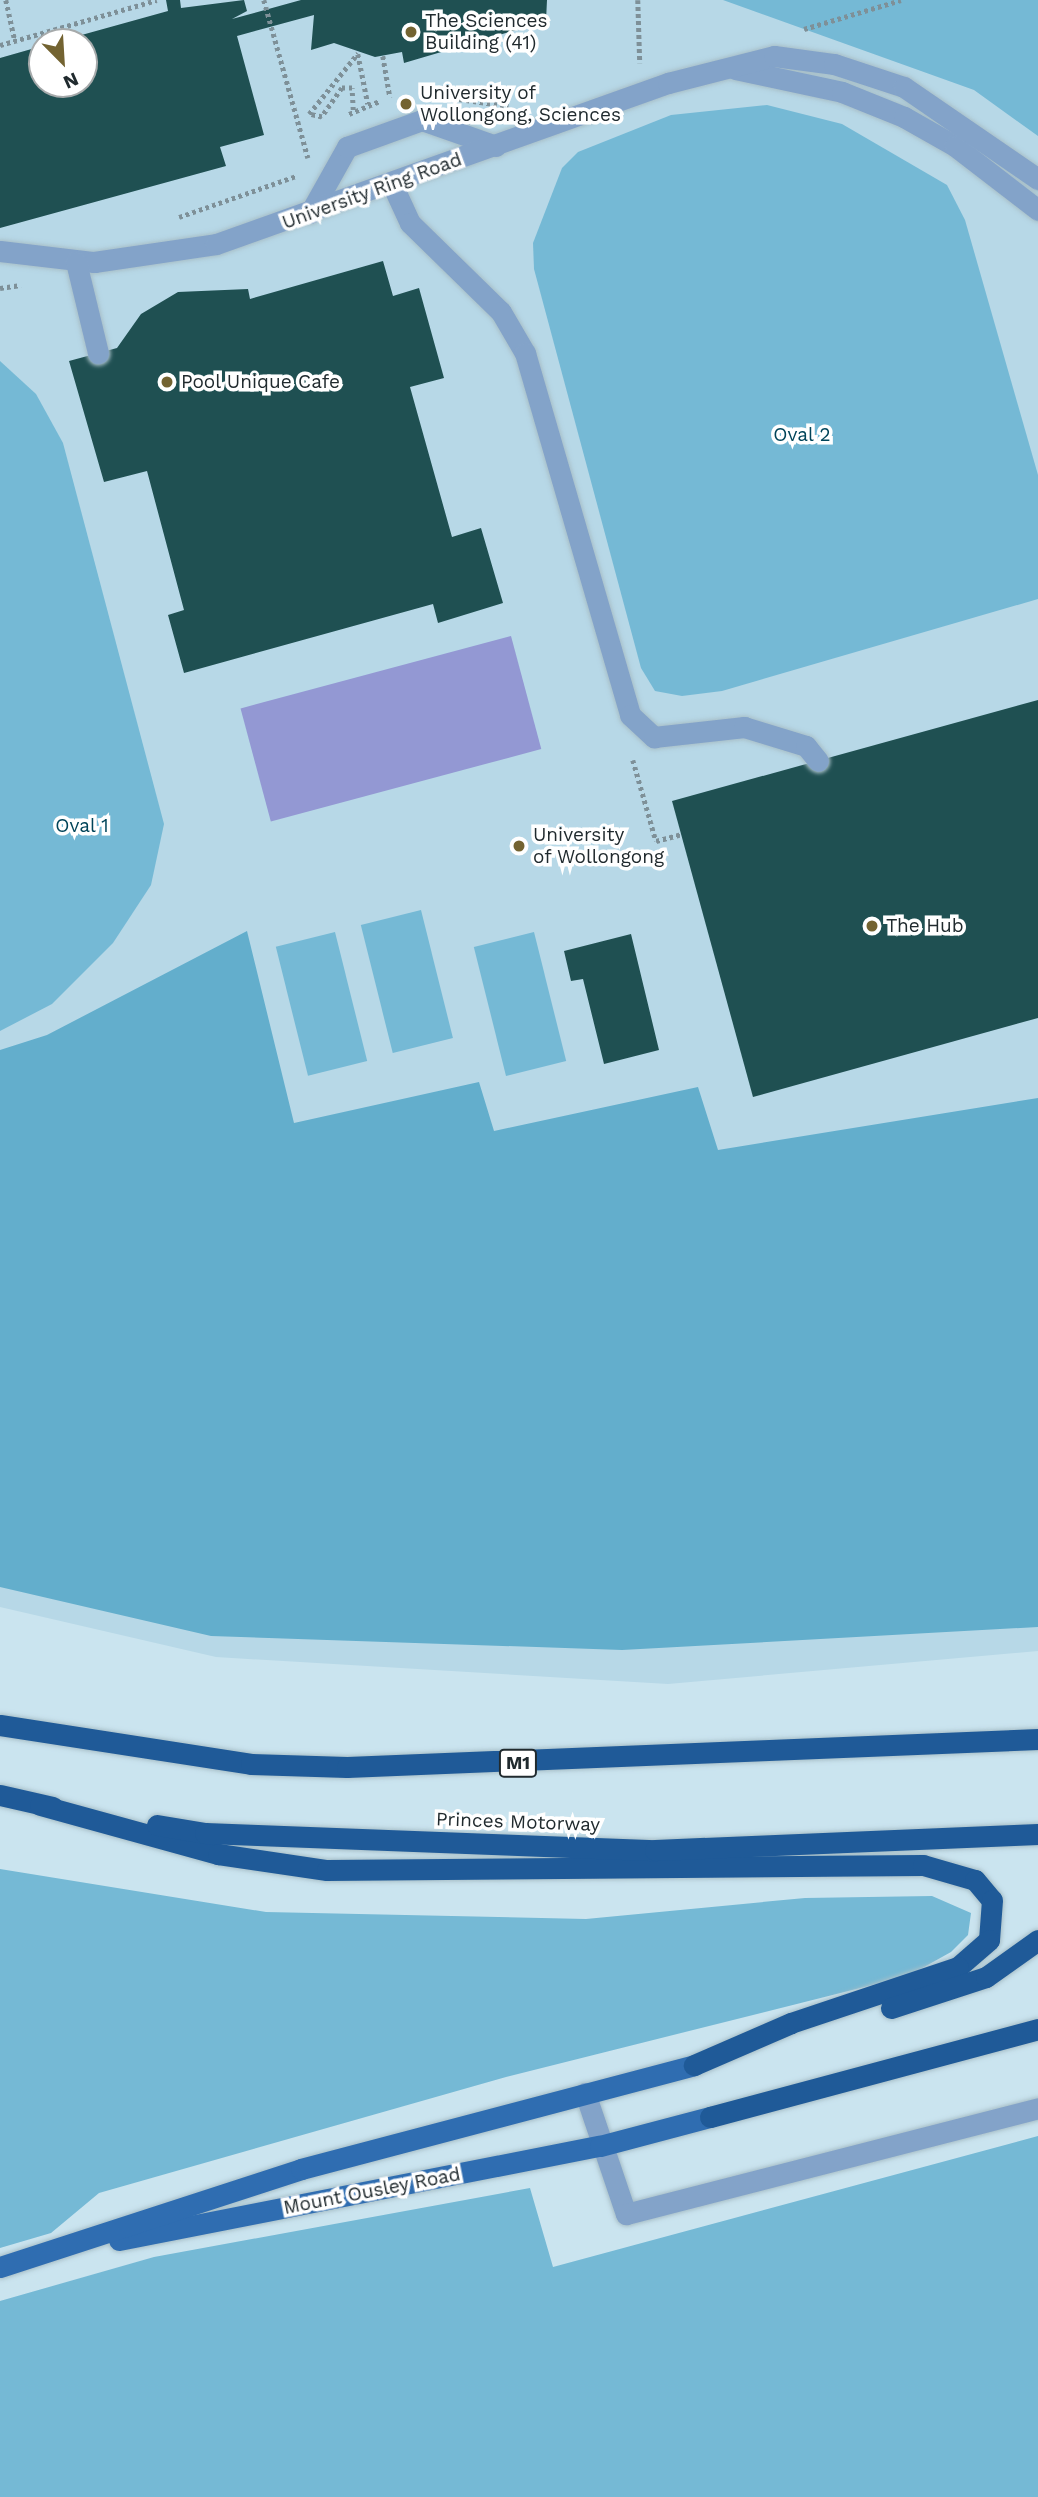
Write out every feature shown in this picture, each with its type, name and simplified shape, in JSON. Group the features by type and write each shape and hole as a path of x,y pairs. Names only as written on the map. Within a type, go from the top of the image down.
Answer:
{"highway":[{"name":"M1","path":"0,1725 239,1762 346,1767 1038,1739"},
{"name":"Princes Motorway","path":"0,1795 40,1805 205,1833 656,1850 1038,1834"},
{"path":"40,1805 218,1854 327,1870 923,1865 968,1876 992,1900 989,1940 958,1967 791,2023 694,2065"},
{"path":"694,2065 950,1992 1012,1963 1038,1940"},
{"path":"710,2117 1038,2029"}],"main road":[{"name":"Mount Ousley Road","path":"0,2267 301,2169 694,2065"},
{"name":"Mount Ousley Road","path":"31,2258 600,2146 710,2117"}],"street":[{"name":"University Ring Road","path":"0,251 76,262 189,250 310,214 668,83 735,69 774,56 867,72 933,102 1038,179"},
{"name":"University Ring Road","path":"735,69 842,92 904,117 955,146 1038,210"},
{"path":"310,214 347,147 422,120 496,146"},
{"path":"392,184 410,223 501,312 525,353 629,715 654,737 744,727 806,746 818,761"},
{"path":"76,262 98,353"},
{"path":"585,2093 600,2146 626,2214 1038,2108"}],"path":[{"path":"6,0 15,41"},
{"path":"264,0 308,158"},
{"path":"639,0 640,64"},
{"path":"796,32 901,0"},
{"path":"0,45 154,1"},
{"path":"353,110 352,88 342,88 322,117 309,114 358,52 368,104"},
{"path":"383,56 390,97"},
{"path":"628,69 652,61"},
{"path":"344,118 353,110 401,94"},
{"path":"445,94 478,104 518,104"},
{"path":"171,219 276,187 296,176 317,145"},
{"path":"0,288 28,284"},
{"path":"633,759 656,841 682,834"}],"shaded area":[{"name":"University of Wollongong","path":"0,0 1038,0 1038,1651 668,1684 216,1657 0,1607"},
{"path":"511,636 541,749 271,821 241,708"},
{"path":"247,931 294,1123 479,1082 494,1131 698,1087 718,1150 1038,1098 1038,1627 622,1650 211,1636 0,1587 0,1050 47,1035"}],"green space":[{"path":"723,0 1038,0 1038,136 974,90"},
{"name":"Oval 2","path":"767,105 842,124 947,185 965,220 1038,475 1038,599 722,691 682,696 655,691 641,668 534,269 533,243 562,168 578,152 671,115"},
{"name":"Oval 1","path":"0,361 36,394 63,443 164,824 151,885 113,943 52,1004 0,1031"},
{"path":"421,910 453,1038 393,1053 361,925"},
{"path":"335,932 367,1061 308,1076 276,947"},
{"path":"534,932 566,1061 506,1076 474,947"},
{"path":"0,1869 266,1912 586,1919 805,1898 932,1896 971,1913 968,1935 951,1952 908,1976 506,2077 99,2193 51,2233 0,2248"},
{"path":"1038,2136 1038,2497 0,2497 0,2301 154,2257 530,2188 553,2267"}],"building":[{"path":"166,0 180,0 181,8 244,0 247,11 232,19 301,0 547,0 546,21 404,63 402,52 375,57 334,43 311,50 314,15 237,36 264,135 220,147 226,166 0,228 0,58 28,50 28,98 98,98 98,30 168,11"},
{"path":"383,261 393,296 419,288 444,378 410,387 452,537 481,528 503,603 438,623 433,604 184,673 168,615 184,610 147,471 104,482 69,361 117,348 141,314 178,292 248,289 250,299"},
{"name":"The Hub","path":"1038,700 1038,1018 753,1097 672,801"},
{"path":"631,934 659,1050 604,1064 583,979 571,981 564,951"}],"place":[{"name":"The Sciences Building (41)","path":"411,32"},
{"name":"University of Wollongong, Sciences","path":"406,104"},
{"name":"Pool Unique Cafe","path":"167,382"},
{"name":"University of Wollongong","path":"519,846"},
{"name":"The Hub","path":"872,926"}]}
